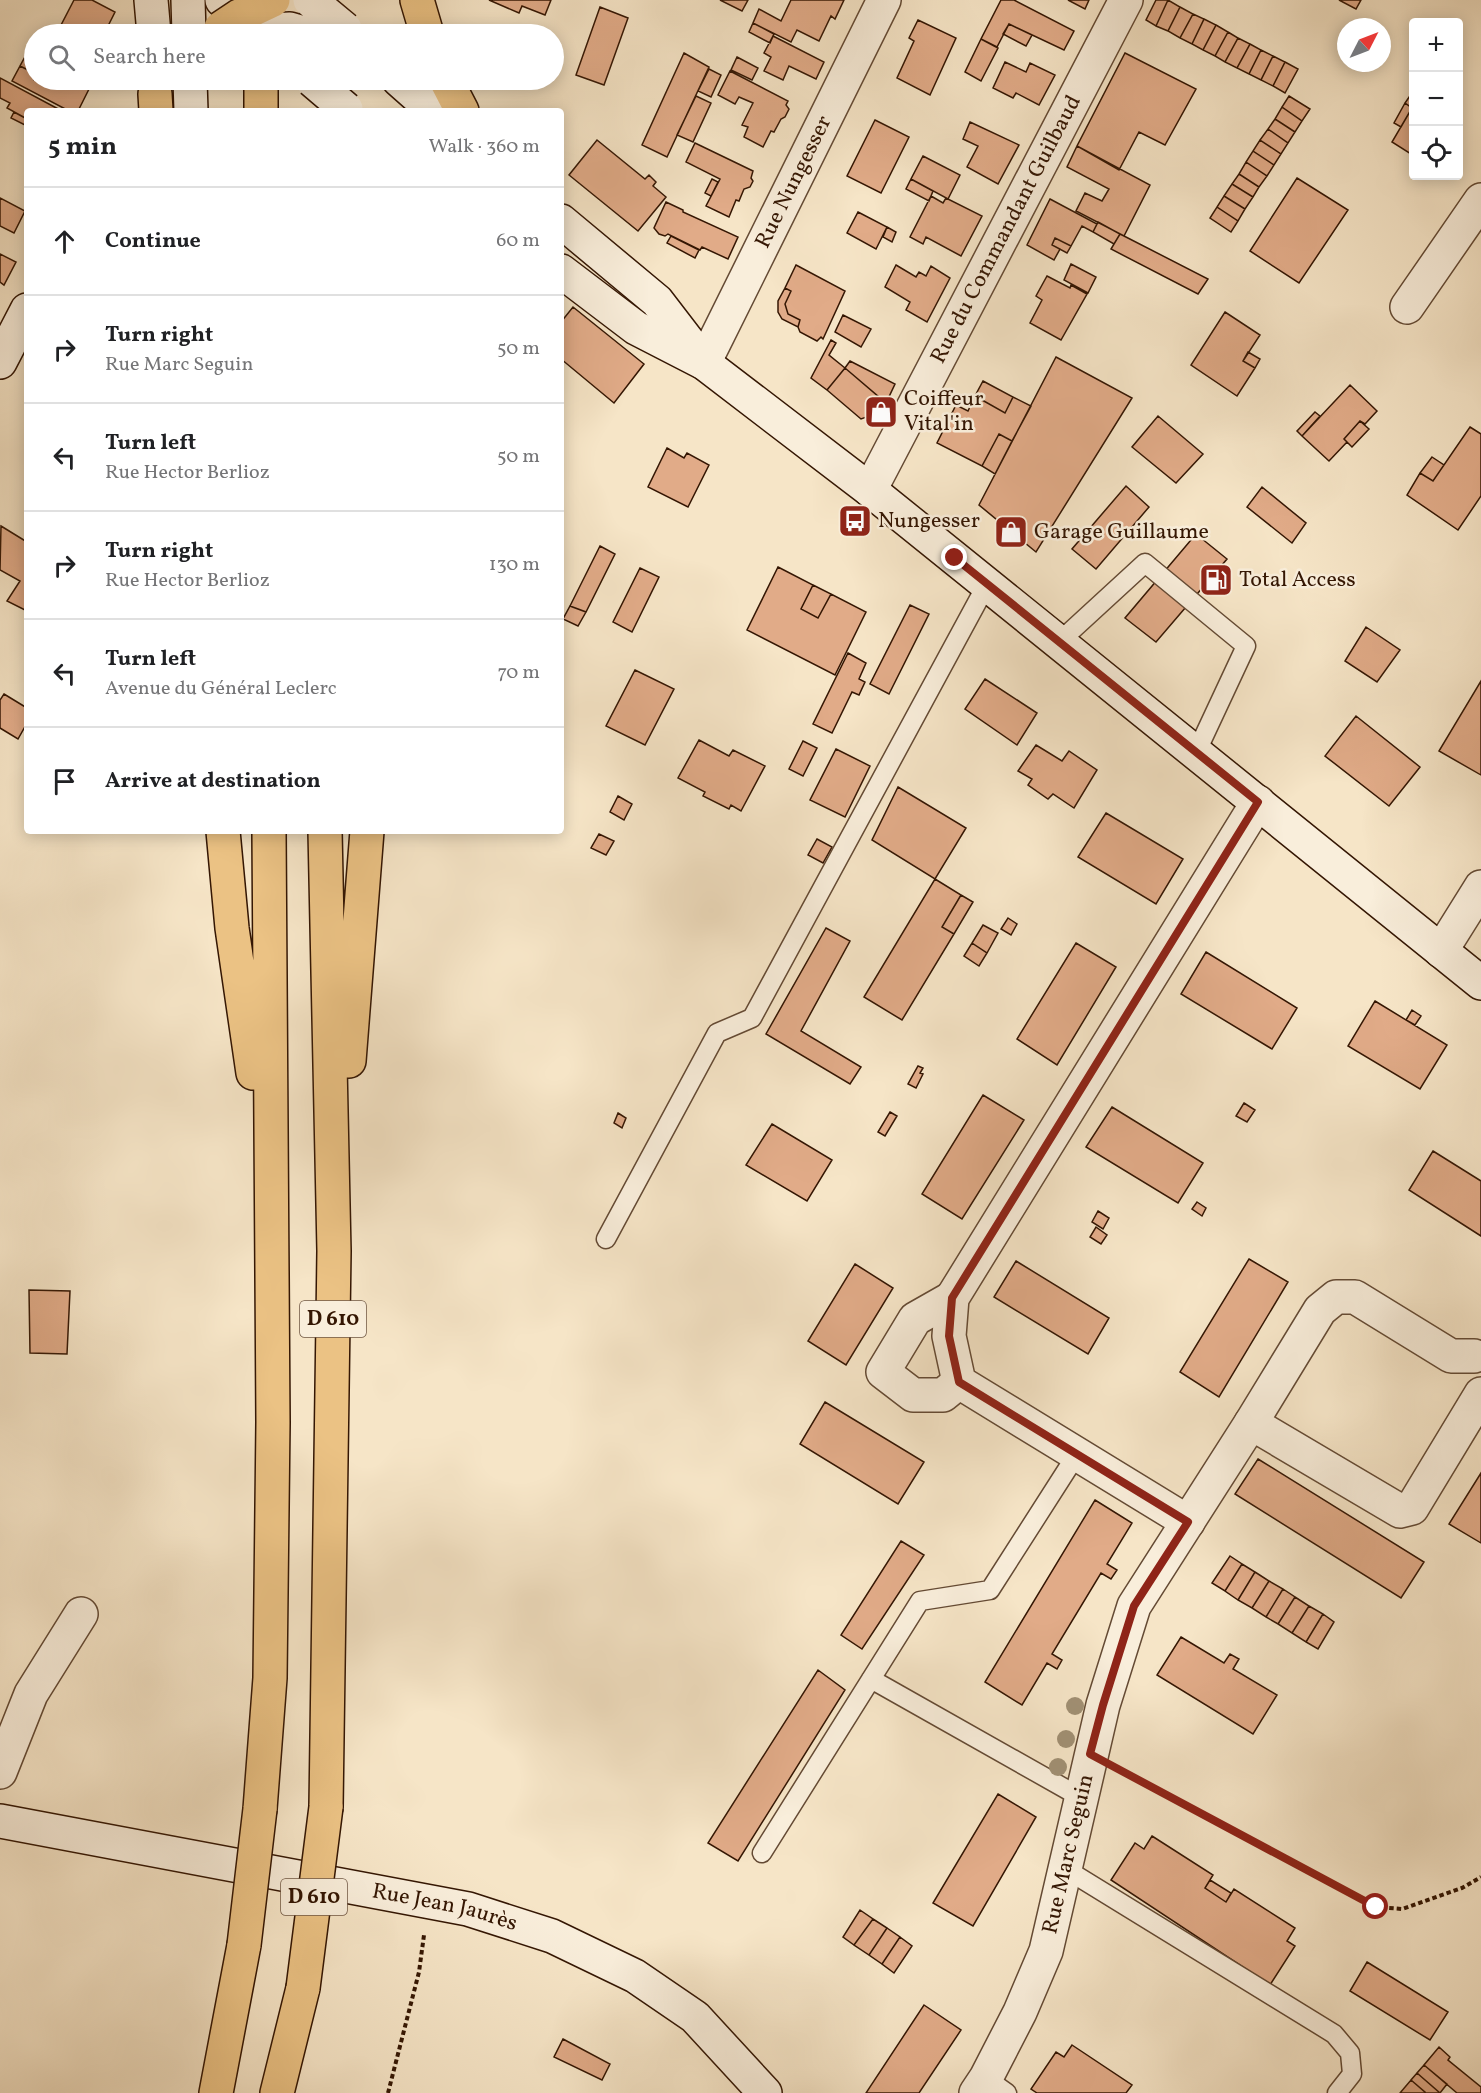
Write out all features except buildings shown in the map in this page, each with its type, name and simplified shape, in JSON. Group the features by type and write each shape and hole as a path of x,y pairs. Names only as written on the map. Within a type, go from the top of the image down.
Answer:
{"highway":[{"path":"242,24 273,0"},
{"path":"316,0 331,24"},
{"path":"417,0 424,24"},
{"path":"261,90 261,108"},
{"path":"323,90 336,108"},
{"path":"451,90 460,108"},
{"path":"223,834 232,928 271,1192"},
{"name":"D 610","path":"216,2093 244,1945 260,1809 270,1678 273,1422 269,834"},
{"name":"D 610","path":"278,2093 303,1988 326,1807 334,1251 325,834"},
{"path":"334,1251 367,834"}],"street":[{"path":"151,0 153,24"},
{"path":"188,0 189,24"},
{"path":"310,0 330,24"},
{"name":"Rue Nungesser","path":"704,363 884,0"},
{"name":"Rue du Commandant Guilbaud","path":"870,490 1126,0"},
{"path":"190,90 191,108"},
{"path":"320,90 335,108"},
{"path":"1407,307 1481,200"},
{"path":"564,224 657,301 704,363"},
{"path":"564,273 636,328 704,363 870,490 1481,983"},
{"path":"0,362 24,316"},
{"path":"1188,1522 959,1382 949,1336 952,1298 1258,802"},
{"path":"1441,951 1481,887"},
{"name":"Rue Marc Seguin","path":"990,2088 1046,1951 1090,1754 1134,1606 1320,1310 1336,1298 1355,1297 1451,1356 1478,1361"},
{"path":"952,1298 915,1319 883,1372 913,1395 943,1395 959,1382"},
{"path":"1251,1423 1400,1511 1412,1508 1481,1394"},
{"path":"0,1772 31,1694 81,1614"},
{"name":"Rue Jean Jaurès","path":"0,1821 468,1909 552,1936 635,1976 695,2017 765,2093"}],"lane":[{"path":"1059,642 1145,562 1246,646 1196,753"},
{"path":"606,1239 717,1034 752,1018 987,584"},
{"path":"762,1853 920,1601 990,1590 1077,1454"},
{"path":"871,1679 1080,1797"},
{"path":"1064,1868 1334,2034 1350,2053 1352,2074 1337,2093"}],"path":[{"path":"1090,1754 1376,1907 1402,1909 1462,1888 1481,1877"},
{"path":"388,2093 419,1972 430,1902"}],"place":[{"name":"Coiffeur Vital'in","path":"881,412"},
{"name":"Nungesser","path":"855,521"},
{"name":"Garage Guillaume","path":"1011,532"},
{"name":"Total Access","path":"1216,580"}],"route":[{"path":"955,558 1258,802 952,1298 949,1336 959,1382 1188,1522 1134,1606 1090,1754 1376,1907"}]}
